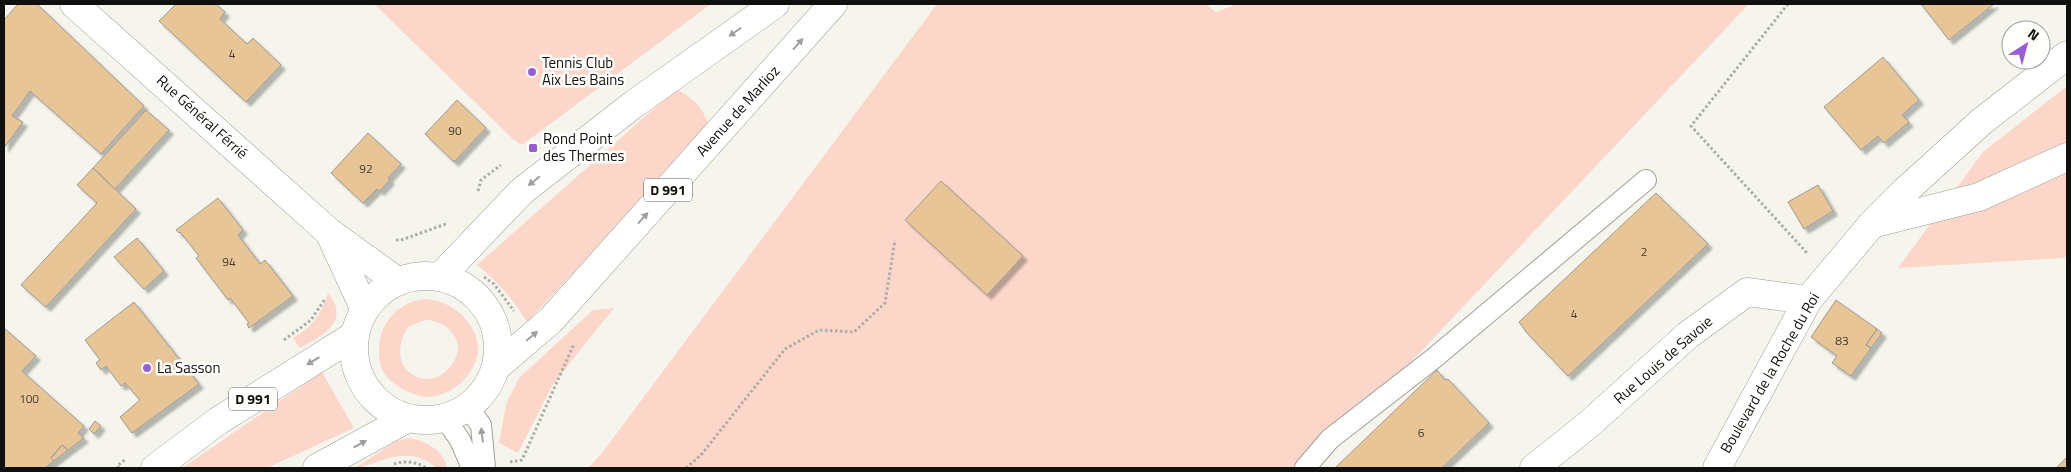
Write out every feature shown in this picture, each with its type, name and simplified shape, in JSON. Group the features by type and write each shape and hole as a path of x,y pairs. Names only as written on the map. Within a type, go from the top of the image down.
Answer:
{"main road":[{"name":"Rue Général Férrié","path":"74,4 329,232 397,281"},
{"path":"440,277 522,190 634,104 775,4"},
{"name":"Avenue de Marlioz","path":"495,368 551,320 833,4"},
{"name":"Boulevard de la Roche du Roi","path":"1717,468 1808,300 1872,224 1905,191 1981,122 2067,55"},
{"path":"1872,224 1980,197 2067,157"},
{"name":"Rue Général Férrié","path":"329,232 365,310"},
{"path":"424,276 440,277 462,286 480,301 493,321 498,344 495,368 484,390 455,412 426,420 408,418 388,409 372,395 360,377 354,357 354,335 365,310 373,298 384,289 397,281 424,276"},
{"name":"Rue Louis de Savoie","path":"1534,468 1588,425 1688,335 1747,292 1808,300"},
{"name":"D 991","path":"159,467 218,421 354,335"},
{"path":"317,468 408,418"}],"lane":[{"path":"1305,468 1330,440 1432,359 1646,180"},
{"path":"455,412 460,440 481,468"}],"path":[{"path":"1788,4 1691,126 1805,251"},
{"path":"352,249 363,236 401,240 432,231 448,223"},
{"path":"686,468 701,455 785,350 819,330 854,332 884,302 895,240"},
{"path":"483,276 494,284 515,313"},
{"path":"280,343 311,320 326,298"},
{"path":"551,320 572,346"},
{"path":"481,468 522,460 554,392 572,346 578,339"},
{"path":"119,468 117,466 132,454"},
{"path":"388,466 401,461 422,465 426,468"}],"shaded area":[{"name":"Tennis Club Aix Les Bains","path":"374,4 711,4 522,145 515,141"},
{"path":"937,4 1205,4 1216,12 1237,4 1749,4 1311,468 588,468 602,453"},
{"path":"2067,86 2067,255 2064,258 1898,268 1983,152"},
{"path":"676,89 698,104 710,128 527,322 505,291 477,265"},
{"path":"328,293 336,308 334,322 319,337 300,348 293,338 306,329 315,319"},
{"path":"434,300 452,307 472,327 478,345 475,363 464,380 449,392 431,397 405,391 389,379 380,365 380,342 386,324 398,310 415,301","holes":["429,320 438,322 449,329 456,339 458,348 454,361 445,372 434,378 423,379 413,375 405,368 401,357 401,343 408,327"]},
{"path":"614,308 553,384 518,453 499,443 506,404 519,378 593,310"},
{"path":"322,372 354,428 267,468 182,468"},
{"path":"409,438 422,441 433,447 442,456 447,468 436,468 422,458 414,456 398,456 355,468 396,441"}],"building":[{"path":"18,4 37,4 144,106 101,154 30,91 12,116 23,122 4,148 4,20"},
{"path":"176,4 216,4 225,12 220,19 247,44 253,38 281,65 246,102 159,21"},
{"path":"1921,4 1994,4 1949,40"},
{"path":"1883,57 1919,100 1902,115 1909,122 1884,143 1878,136 1861,150 1824,107"},
{"path":"457,100 486,128 454,162 425,134"},
{"path":"146,110 169,130 115,189 93,168"},
{"path":"368,133 401,164 388,178 390,180 380,191 377,189 363,203 331,173"},
{"path":"93,168 136,209 46,307 21,285 97,203 77,185"},
{"path":"941,181 1023,256 987,295 905,220"},
{"path":"1818,185 1833,211 1804,229 1788,202"},
{"path":"1656,193 1708,244 1568,376 1519,322"},
{"path":"218,198 243,230 238,235 260,264 265,260 293,296 249,328 247,324 249,323 230,298 228,300 196,258 199,256 180,232 176,230"},
{"path":"137,238 164,271 144,289 114,257"},
{"path":"1836,300 1877,329 1866,345 1871,348 1851,376 1832,363 1837,356 1811,337"},
{"name":"La Sasson","path":"134,302 199,384 132,433 120,417 140,400 125,383 121,386 106,366 101,370 96,363 100,360 85,340"},
{"path":"4,328 36,356 22,371 84,426 78,433 84,438 68,450 62,445 51,458 54,461 45,468 4,468"},
{"path":"1877,329 1882,333 1871,348 1866,345"},
{"path":"1437,370 1445,380 1448,379 1489,423 1442,468 1335,468"},
{"path":"95,421 101,426 94,434 89,429"},
{"path":"62,445 68,450 54,461 51,458"},
{"path":"2067,457 2067,468 2056,468"}],"place":[{"name":"Tennis Club Aix Les Bains","path":"532,72"},
{"name":"Rond Point des Thermes","path":"533,148"},
{"name":"La Sasson","path":"147,368"}]}
